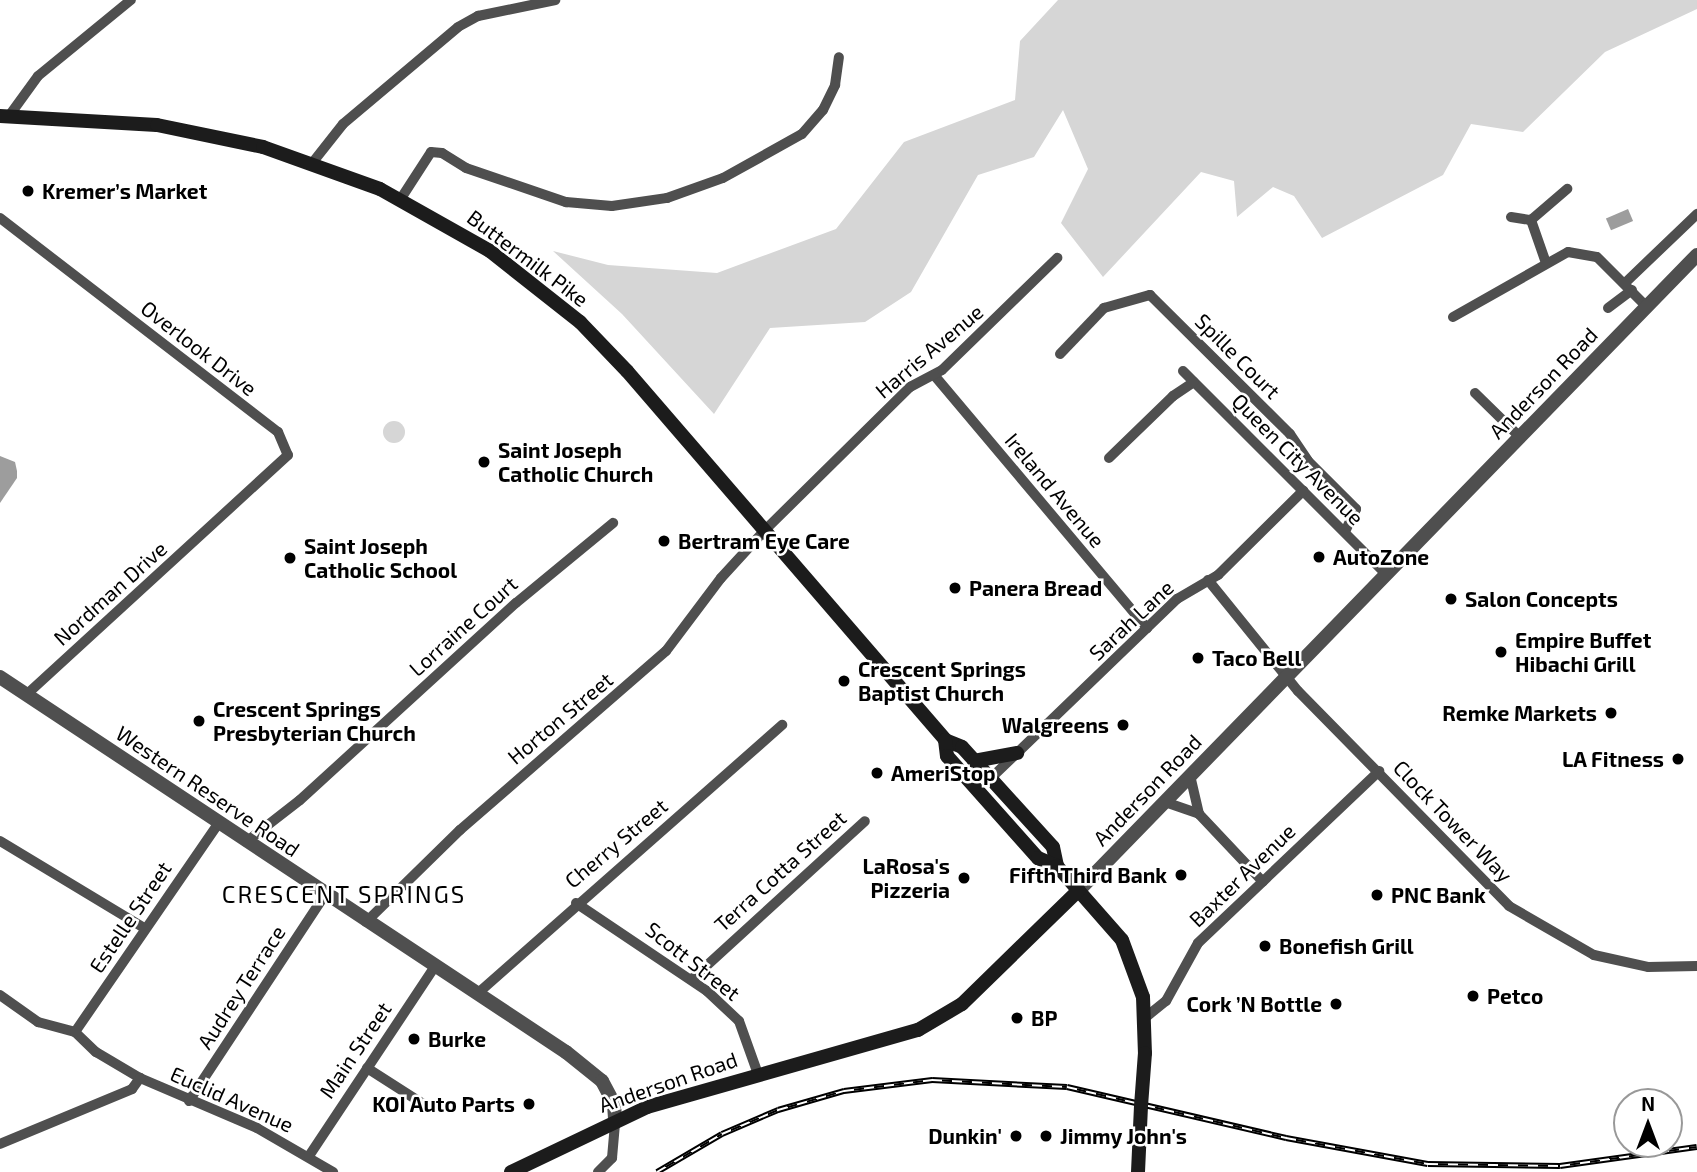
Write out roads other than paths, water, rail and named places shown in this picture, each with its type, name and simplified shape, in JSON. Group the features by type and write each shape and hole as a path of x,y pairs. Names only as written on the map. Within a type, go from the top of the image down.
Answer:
{"main road":[{"name":"Buttermilk Pike","path":"5,116 165,126 221,136 313,162 400,200 490,251 580,322 765,530 945,740 962,747 1052,847 1057,866"},
{"name":"Buttermilk Pike","path":"945,740 947,756 998,814 1038,858 1057,866 1122,940 1139,981 1146,1017 1138,1172"},
{"path":"974,761 1017,753"},
{"name":"Anderson Road","path":"511,1172 615,1120 758,1074 918,1030 946,1016 1079,890"}],"street":[{"path":"5,116 37,76 131,0"},
{"path":"313,162 343,124 458,27 478,16 555,0"},
{"path":"400,200 430,152 443,153 466,168 566,202 612,206 667,198 723,178 802,134 823,110 835,85 839,57"},
{"path":"1511,217 1531,220 1567,189"},
{"path":"1608,308 1697,214"},
{"name":"Overlook Drive","path":"0,218 282,437 288,454 218,521"},
{"path":"1531,220 1546,263"},
{"path":"1453,317 1569,252 1590,253 1628,286 1647,307"},
{"name":"Anderson Road","path":"1079,890 1697,255"},
{"name":"Harris Avenue","path":"765,530 910,387 934,375 1057,258"},
{"name":"Spille Court","path":"1060,354 1104,308 1150,295 1290,434 1308,461 1356,509 1345,533"},
{"name":"Queen City Avenue","path":"1183,371 1386,574"},
{"name":"Ireland Avenue","path":"934,375 1147,628"},
{"path":"1109,458 1173,396 1195,382"},
{"path":"1475,393 1520,437"},
{"name":"Sarah Lane","path":"990,779 1177,599 1208,580 1303,491"},
{"name":"Nordman Drive","path":"27,694 218,521"},
{"name":"Lorraine Court","path":"246,842 300,800 516,603 612,523"},
{"name":"Horton Street","path":"366,922 460,830 666,651 721,578 765,530"},
{"name":"Clock Tower Way","path":"1208,580 1286,677 1379,771 1477,878 1549,933 1594,955 1648,967 1697,966"},
{"name":"Western Reserve Road","path":"0,677 596,1074 614,1104 615,1120"},
{"name":"Cherry Street","path":"477,994 576,903 782,725"},
{"name":"Baxter Avenue","path":"1146,1017 1166,1001 1198,943 1379,771"},
{"path":"1190,775 1199,814"},
{"path":"1165,802 1199,814 1263,882"},
{"name":"Terra Cotta Street","path":"692,979 864,821"},
{"name":"Estelle Street","path":"75,1032 218,824"},
{"path":"0,841 144,928"},
{"name":"Audrey Terrace","path":"189,1101 325,895"},
{"name":"Scott Street","path":"576,903 692,979 738,1021 758,1074"},
{"name":"Main Street","path":"309,1156 435,966"},
{"path":"0,995 38,1022 75,1032 87,1046 139,1078"},
{"path":"366,1068 431,1109"},
{"name":"Euclid Avenue","path":"0,1144 132,1089 139,1078 257,1128 333,1172"},
{"path":"598,1172 612,1158 615,1120"}],"railway":[{"path":"657,1172 722,1134 778,1110 844,1091 932,1080 1067,1087 1286,1138 1428,1164 1560,1166 1697,1147"}],"place":[{"name":"Kremer’s Market","path":"28,191"},
{"name":"Saint Joseph Catholic Church","path":"484,462"},
{"name":"Bertram Eye Care","path":"664,541"},
{"name":"AutoZone","path":"1319,557"},
{"name":"Saint Joseph Catholic School","path":"290,558"},
{"name":"Panera Bread","path":"955,588"},
{"name":"Salon Concepts","path":"1451,599"},
{"name":"Empire Buffet Hibachi Grill","path":"1501,652"},
{"name":"Taco Bell","path":"1198,658"},
{"name":"Crescent Springs Baptist Church","path":"844,681"},
{"name":"Remke Markets","path":"1611,713"},
{"name":"Crescent Springs Presbyterian Church","path":"199,721"},
{"name":"Walgreens","path":"1123,725"},
{"name":"LA Fitness","path":"1678,759"},
{"name":"AmeriStop","path":"877,773"},
{"name":"Fifth Third Bank","path":"1181,875"},
{"name":"LaRosa's Pizzeria","path":"964,878"},
{"name":"PNC Bank","path":"1377,895"},
{"name":"Bonefish Grill","path":"1265,946"},
{"name":"Petco","path":"1473,996"},
{"name":"Cork ’N Bottle","path":"1336,1004"},
{"name":"BP","path":"1017,1018"},
{"name":"Burke","path":"414,1039"},
{"name":"KOI Auto Parts","path":"529,1104"},
{"name":"Dunkin'","path":"1016,1136"},
{"name":"Jimmy John's","path":"1046,1136"}],"district":[{"name":"CRESCENT SPRINGS","path":"344,894"}]}
